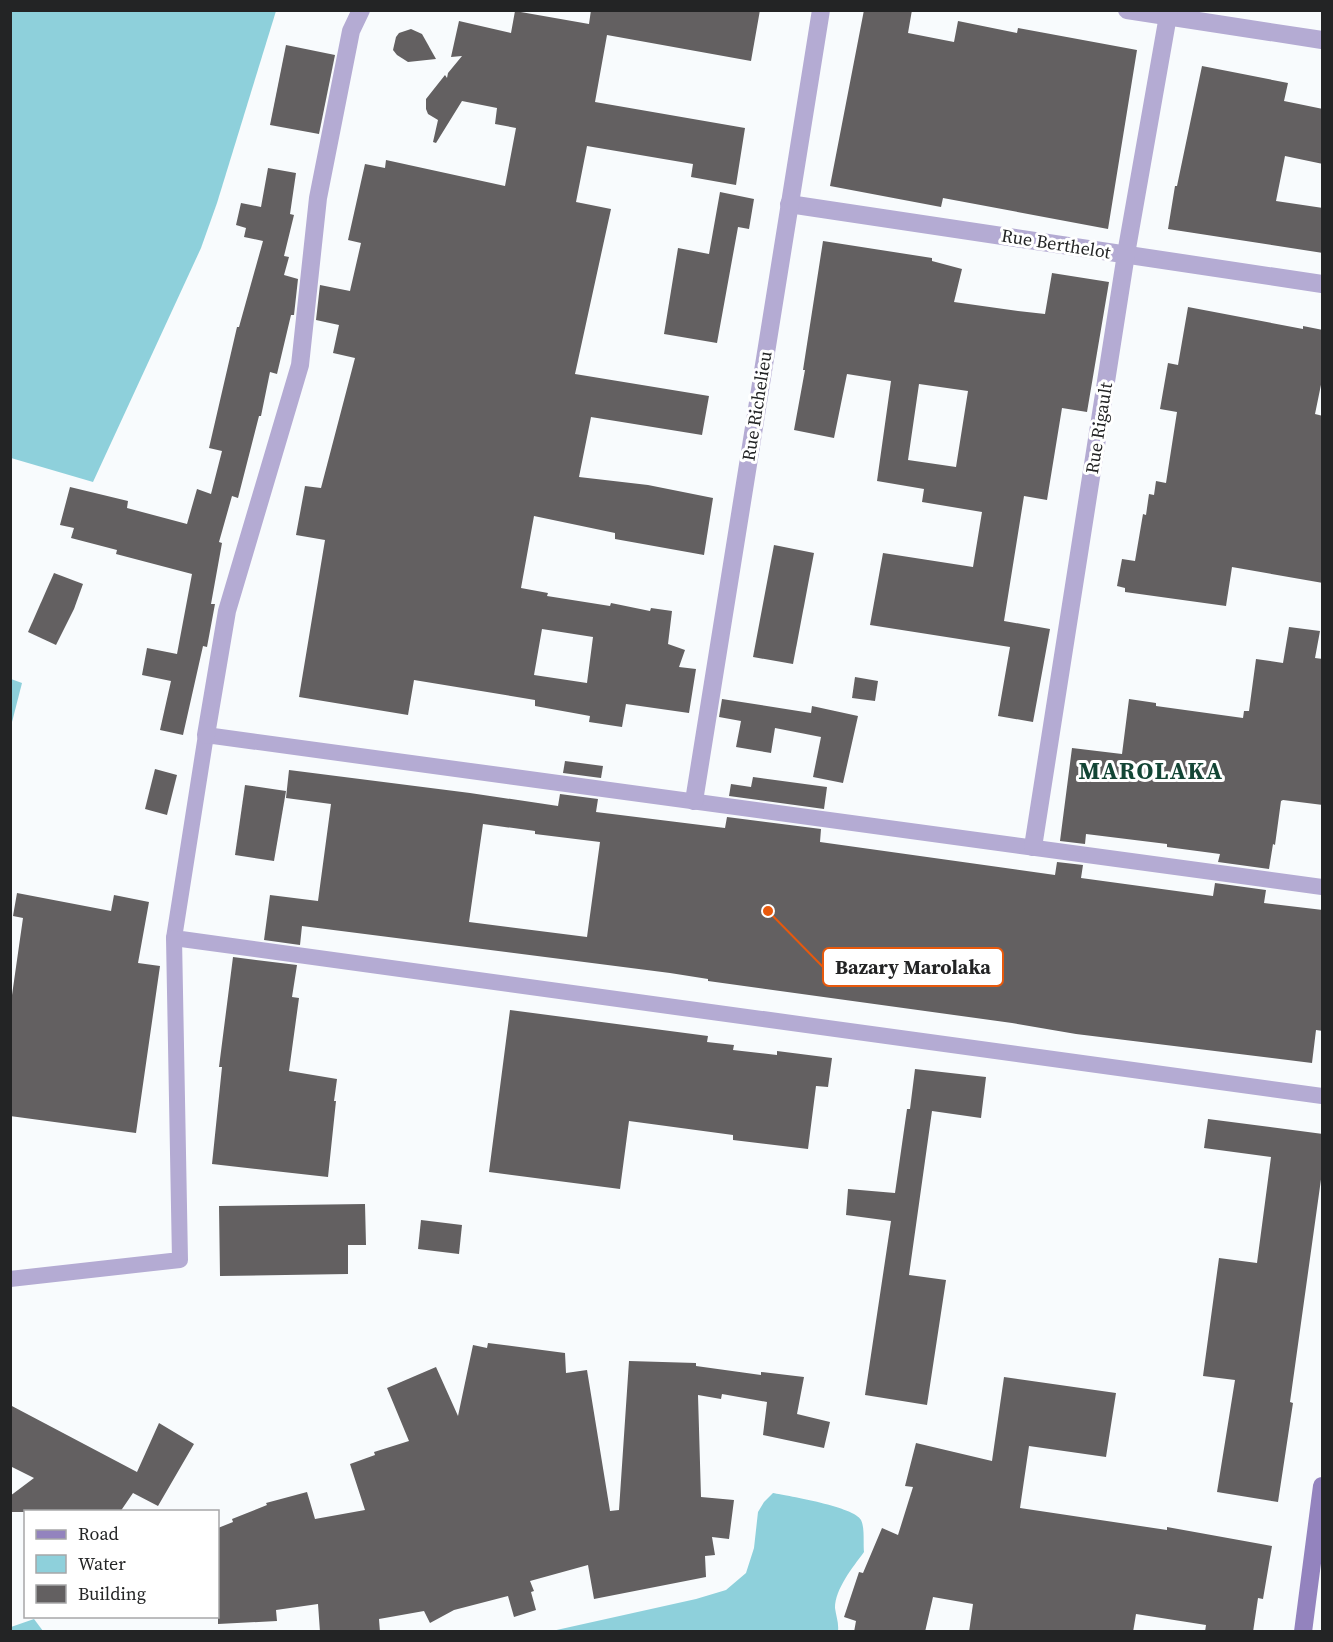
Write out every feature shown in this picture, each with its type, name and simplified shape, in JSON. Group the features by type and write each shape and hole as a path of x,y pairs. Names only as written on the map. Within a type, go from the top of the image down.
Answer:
{"main road":[{"path":"1303,1632 1320,1526 1323,1486"}],"street":[{"path":"206,735 227,610 300,365 318,198 351,31 361,10"},
{"name":"Rue Richelieu","path":"694,801 821,10"},
{"path":"1127,10 1169,14 1323,40"},
{"name":"Rue Rigault","path":"1034,847 1126,254 1169,14"},
{"name":"Rue Berthelot","path":"789,204 1323,284"}],"lane":[{"path":"10,1279 180,1260 174,938 206,735 1323,887"},
{"path":"174,938 1323,1096"}],"water":[{"path":"10,11 276,11 201,248 93,482 11,458"},
{"path":"10,679 22,683 11,726"},
{"path":"773,1493 835,1507 856,1515 861,1520 864,1552 838,1593 835,1608 838,1631 552,1631 696,1599 726,1590 746,1573 754,1548 758,1512"},
{"path":"34,1619 43,1631 11,1631 11,1627"}],"building":[{"path":"591,10 760,10 751,61 607,35 595,102 745,128 736,185 691,177 693,164 587,146 576,202 611,209 575,374 709,396 702,435 591,417 579,477 648,485 713,498 704,555 615,539 615,533 534,516 521,588 548,593 547,596 610,606 611,603 650,611 651,608 672,611 668,644 685,650 679,667 696,669 689,713 626,704 622,727 589,722 590,716 535,706 535,700 414,680 408,715 299,697 325,540 296,535 305,486 321,488 355,358 333,353 339,325 316,320 320,285 350,291 361,243 348,240 365,164 385,168 386,160 505,186 516,128 495,124 497,108 462,101 436,143 433,142 438,120 428,114 426,99 445,75 447,78 448,73 462,56 451,57 459,21 511,33 515,11 589,24","holes":["542,629 593,637 587,683 534,675"]},
{"path":"864,10 912,10 908,33 954,42 958,21 1017,33 1018,28 1137,50 1108,229 943,198 941,207 830,186"},
{"path":"411,29 422,34 436,59 408,62 397,55 393,50 396,37 399,33"},
{"path":"286,45 335,55 319,134 270,125"},
{"path":"1202,66 1288,83 1284,101 1323,109 1323,164 1285,156 1276,201 1323,208 1323,253 1168,229 1175,186 1177,186"},
{"path":"268,168 296,173 290,214 294,215 284,256 289,257 284,275 298,279 294,315 291,315 277,374 270,372 261,416 259,416 238,498 232,496 219,542 222,543 211,604 215,604 207,647 203,646 183,735 160,730 171,681 142,675 147,648 177,654 192,574 116,554 117,550 71,538 74,528 60,525 70,487 128,501 127,508 187,524 197,489 211,494 222,451 209,448 237,327 239,327 263,241 244,237 246,228 236,225 241,203 261,207"},
{"path":"720,192 754,199 749,229 738,227 717,343 664,334 678,248 709,254"},
{"path":"823,241 932,258 932,261 962,269 954,302 1045,314 1052,273 1109,282 1087,412 1062,408 1047,500 1024,496 1004,621 1050,629 1033,722 998,716 1010,647 870,625 883,553 973,567 982,512 922,502 924,489 877,481 891,381 847,374 834,438 794,430 805,370 803,370","holes":["919,384 968,391 956,467 908,460"]},
{"path":"1188,307 1303,329 1303,326 1323,330 1323,375 1315,414 1323,416 1323,583 1232,567 1226,606 1125,592 1125,588 1117,586 1122,559 1135,561 1149,494 1154,495 1156,481 1166,483 1177,412 1160,409 1168,363 1178,365"},
{"path":"774,545 814,553 793,664 753,657"},
{"path":"54,573 83,584 74,609 56,645 28,632"},
{"path":"1289,627 1320,631 1315,658 1323,659 1323,805 1281,801 1269,869 1218,862 1220,854 1167,847 1167,844 1086,834 1085,844 1060,841 1072,748 1122,754 1129,699 1156,703 1156,706 1243,718 1244,711 1249,711 1256,659 1283,663"},
{"path":"855,677 878,681 875,701 852,698"},
{"path":"722,699 811,713 812,706 858,716 843,783 813,777 821,737 775,728 771,753 736,747 741,721 719,717"},
{"path":"565,761 603,766 601,778 563,773"},
{"path":"155,769 177,775 167,815 145,809"},
{"path":"289,770 558,806 560,794 598,799 596,812 725,828 727,817 821,829 820,842 1055,875 1057,862 1083,865 1081,878 1213,896 1215,883 1266,890 1264,903 1323,910 1323,1031 1316,1030 1312,1063 1076,1034 708,981 708,979 670,973 302,926 300,945 264,940 270,895 318,901 331,804 286,798","holes":["483,824 535,831 535,834 600,842 587,937 469,922"]},
{"path":"753,777 827,787 824,809 729,796 731,784 751,787"},
{"path":"245,785 286,791 274,861 235,855"},
{"path":"17,893 111,911 114,895 149,902 138,963 160,966 136,1133 10,1116 10,1009 23,918 13,916"},
{"path":"233,957 297,965 292,997 299,998 289,1071 337,1079 328,1177 212,1164 222,1067 219,1067"},
{"path":"510,1010 708,1036 707,1042 734,1045 733,1050 777,1055 777,1051 832,1058 828,1087 816,1086 808,1149 733,1140 733,1135 629,1121 620,1189 489,1172"},
{"path":"915,1069 986,1077 981,1118 932,1111 909,1275 946,1280 927,1405 865,1395 891,1221 846,1215 848,1189 895,1193"},
{"path":"1208,1119 1323,1134 1323,1165 1278,1502 1217,1492 1235,1380 1203,1376 1219,1258 1257,1263 1271,1157 1204,1148"},
{"path":"365,1204 366,1245 348,1245 348,1274 220,1276 219,1206"},
{"path":"421,1220 462,1225 459,1254 418,1249"},
{"path":"488,1343 565,1353 566,1373 587,1370 610,1511 619,1510 629,1361 696,1363 696,1366 761,1375 761,1372 804,1377 797,1414 830,1422 824,1448 763,1435 767,1402 722,1394 721,1399 698,1395 701,1497 734,1500 729,1539 712,1537 715,1555 705,1556 706,1577 594,1599 588,1565 530,1581 534,1591 531,1592 536,1610 514,1617 508,1596 454,1610 430,1623 424,1611 379,1619 380,1632 320,1632 318,1604 276,1610 277,1621 218,1624 219,1528 233,1522 232,1519 267,1505 266,1503 307,1492 315,1519 365,1510 350,1464 375,1455 374,1452 409,1441 387,1388 436,1367 458,1416 473,1345 487,1348"},
{"path":"1004,1377 1116,1393 1106,1457 1029,1446 1020,1508 1167,1530 1167,1527 1272,1546 1263,1599 1258,1598 1253,1632 1205,1632 1206,1625 1136,1614 1133,1632 969,1632 973,1604 933,1597 925,1632 854,1632 856,1621 844,1617 859,1572 863,1573 882,1528 898,1535 913,1487 905,1486 916,1443 992,1461"},
{"path":"10,1405 137,1472 159,1423 194,1444 158,1506 133,1493 121,1510 10,1512 10,1496 34,1478 10,1466"}],"place":[{"name":"Bazary Marolaka","path":"768,911"}],"district":[{"name":"MAROLAKA","path":"1151,771"}]}
